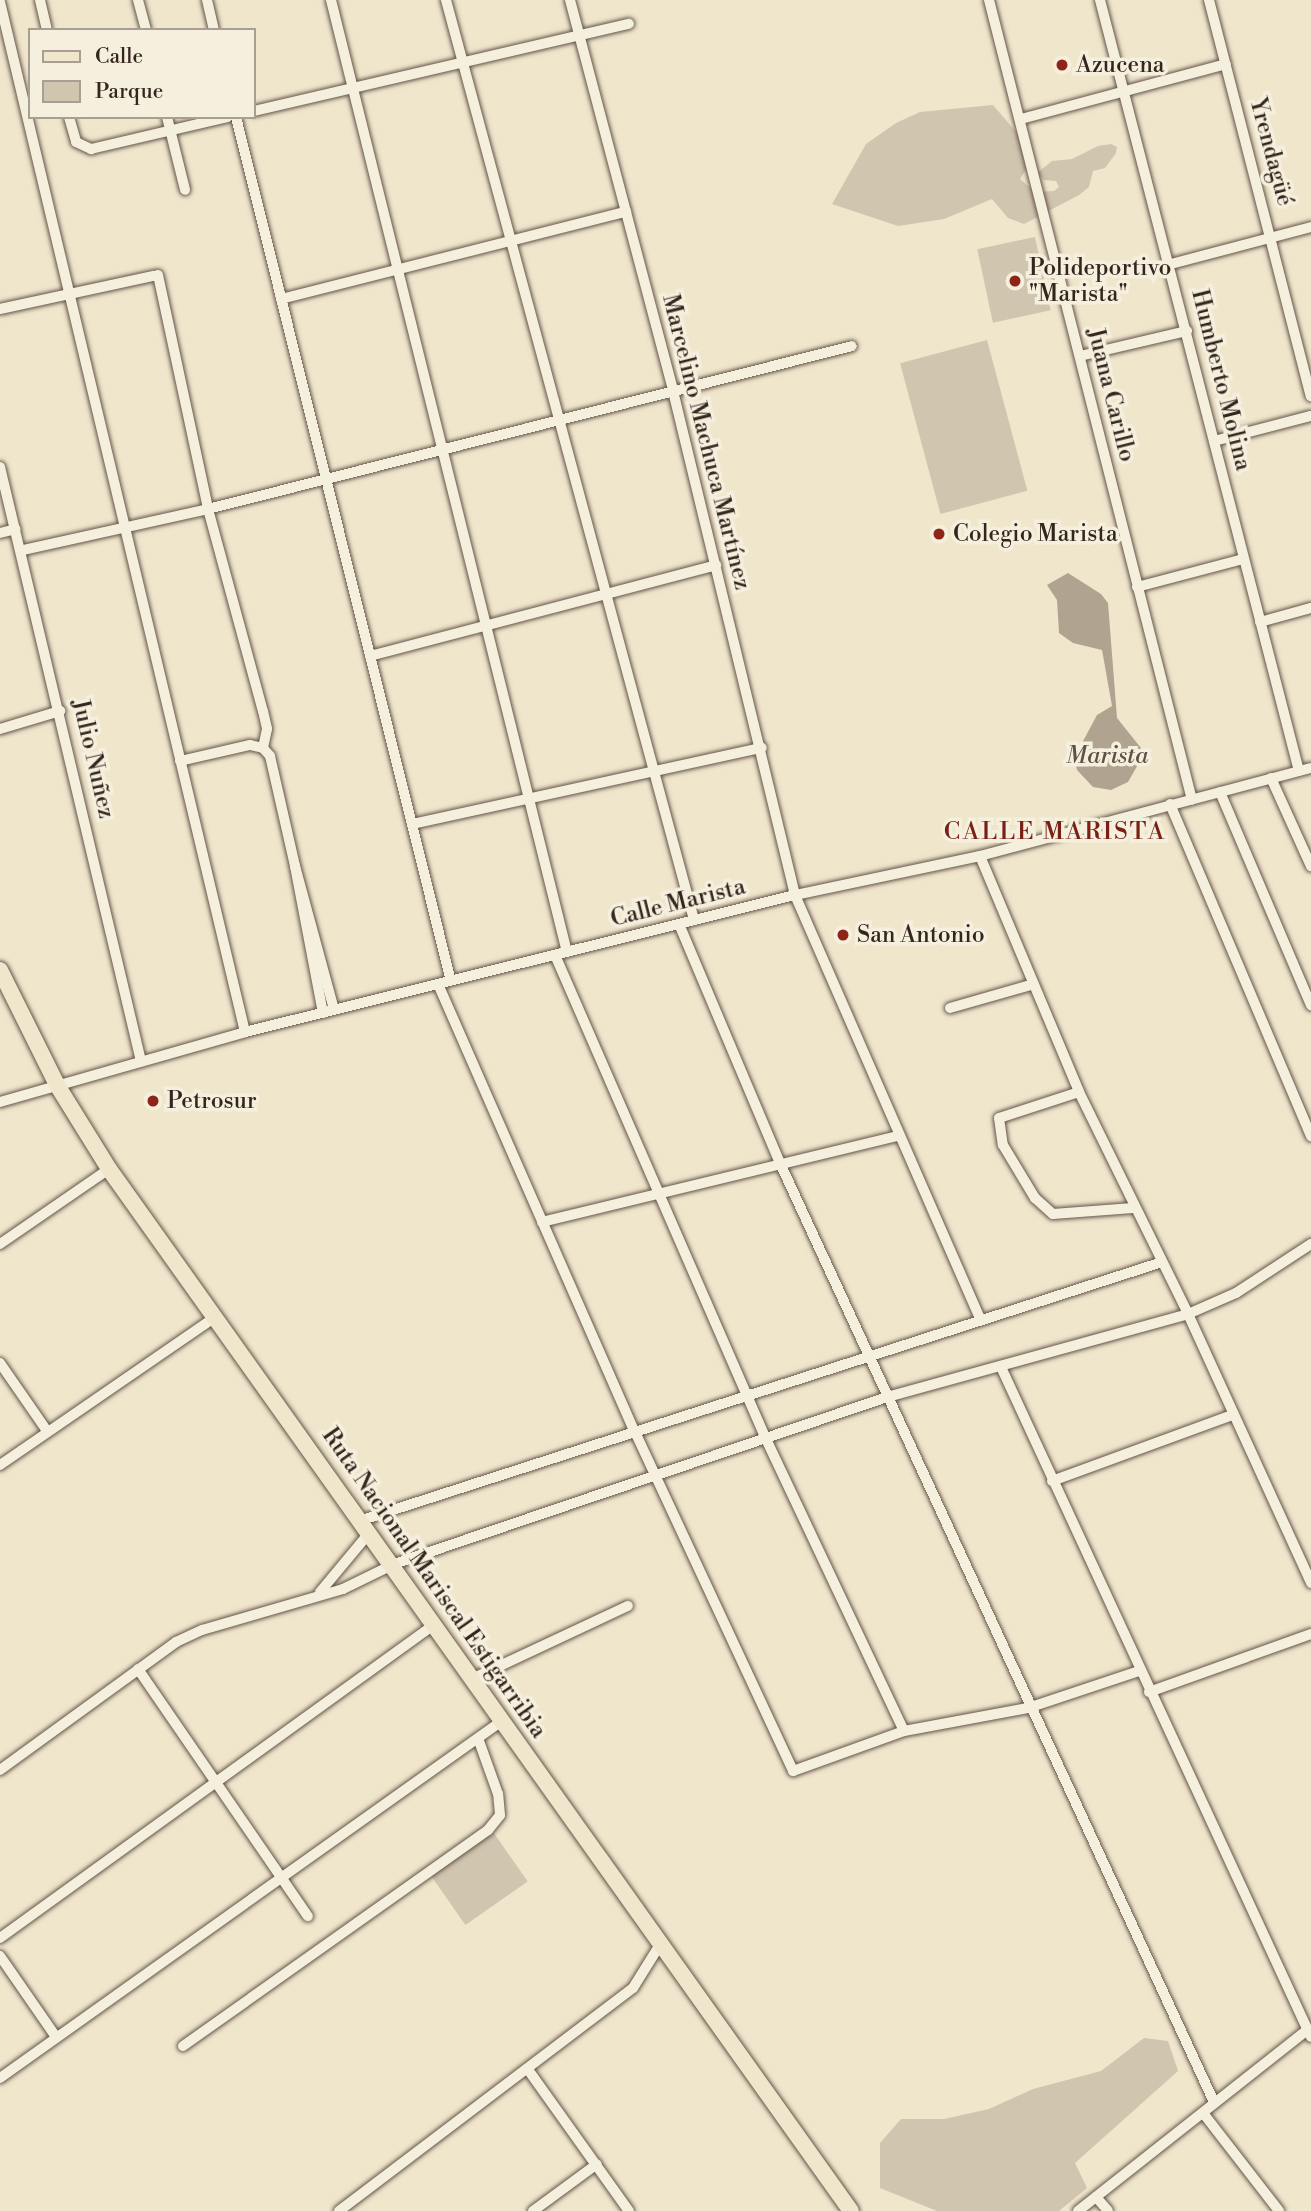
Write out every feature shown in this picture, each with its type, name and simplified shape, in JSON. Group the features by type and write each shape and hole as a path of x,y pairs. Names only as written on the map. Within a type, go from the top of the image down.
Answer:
{"main road":[{"name":"Ruta Nacional Mariscal Estigarribia","path":"0,971 57,1086 108,1169 394,1564 851,2211"}],"street":[{"path":"40,0 47,28"},
{"path":"138,0 145,28"},
{"path":"207,0 214,28"},
{"path":"331,0 525,800 567,952"},
{"path":"446,0 694,920"},
{"name":"Marcelino Machuca Martínez","path":"570,0 673,391 762,748 795,895 898,1136 981,1320"},
{"name":"Juana Carillo","path":"989,0 1192,800"},
{"name":"Humberto Molina","path":"1100,0 1171,264 1243,559 1299,771"},
{"name":"Yrendagüé","path":"1209,0 1311,396"},
{"path":"0,2 245,1032"},
{"path":"256,111 629,24"},
{"path":"0,62 13,59"},
{"path":"1021,119 1226,64"},
{"path":"70,119 76,142 90,149 218,119"},
{"path":"167,119 185,190"},
{"path":"236,119 451,981"},
{"path":"281,299 626,212"},
{"path":"1171,264 1311,227"},
{"path":"0,309 155,275 208,509 264,711 267,729 263,748"},
{"path":"1080,356 1187,331"},
{"path":"23,550 208,509 852,346"},
{"path":"1214,441 1311,416"},
{"name":"Julio Nuñez","path":"0,467 23,550 141,1061"},
{"path":"0,533 16,528"},
{"path":"1138,587 1243,559"},
{"path":"370,656 716,565"},
{"path":"1259,622 1311,608"},
{"path":"0,729 60,711"},
{"path":"180,761 250,745 263,748 270,756 328,1011"},
{"path":"412,824 762,748"},
{"name":"Calle Marista","path":"0,1101 245,1032 795,895 981,856 1311,768"},
{"path":"1271,778 1311,866"},
{"path":"1220,792 1311,1005"},
{"path":"1170,804 1311,1136"},
{"path":"981,856 1079,1092 1159,1263 1188,1314 1231,1415 1311,1583"},
{"path":"679,924 779,1161 1028,1708 1214,2102"},
{"path":"555,955 766,1439 904,1731"},
{"path":"438,984 636,1434 658,1475 793,1771 904,1731 1028,1708 1139,1671"},
{"path":"950,1008 1034,984"},
{"path":"1079,1092 999,1118 1003,1145 1035,1198 1053,1214 1133,1208"},
{"path":"542,1222 779,1161 898,1136"},
{"path":"0,1244 108,1169"},
{"path":"0,1770 138,1669 202,1630 320,1592 343,1589 394,1564 887,1397 1188,1314 1236,1293 1311,1244"},
{"path":"320,1592 366,1526 748,1395 1159,1263"},
{"path":"0,1465 215,1317"},
{"path":"0,1363 47,1431"},
{"path":"1001,1367 1139,1671 1309,2034 1214,2102 1078,2211"},
{"path":"1052,1481 1231,1415"},
{"path":"474,1678 628,1606"},
{"path":"0,1938 435,1624"},
{"path":"1149,1692 1311,1634"},
{"path":"138,1669 308,1916"},
{"path":"0,2078 503,1720"},
{"path":"183,2046 488,1830 500,1815 498,1794 478,1738"},
{"path":"339,2211 529,2071 633,1988 661,1942"},
{"path":"0,1956 56,2037"},
{"path":"529,2071 629,2211"},
{"path":"1203,2113 1279,2211"},
{"path":"533,2211 597,2164"},
{"path":"1096,2197 1108,2211"}],"green space":[{"path":"993,105 1023,140 1027,168 1020,179 1035,192 1054,191 1059,187 1056,181 1044,180 1037,173 1052,161 1072,159 1098,146 1111,144 1117,147 1116,153 1105,168 1093,171 1089,187 1079,195 1024,224 1008,218 992,199 944,219 898,226 832,204 866,144 896,123 920,112"},
{"name":"Polideportivo \"Marista\"","path":"1035,237 1051,310 993,323 977,249"},
{"path":"987,340 1027,491 940,514 900,363"},
{"path":"491,1829 528,1881 465,1925 429,1873"},
{"path":"1144,2038 1168,2041 1178,2071 1075,2163 1087,2188 1059,2211 937,2211 880,2188 880,2143 901,2119 944,2119 989,2109 1033,2089 1101,2071"}],"water":[{"name":"Marista","path":"1068,573 1101,594 1108,603 1117,718 1141,748 1140,761 1128,782 1111,790 1093,787 1077,770 1074,758 1097,715 1112,706 1102,650 1073,643 1059,633 1057,600 1047,585"}],"place":[{"name":"Azucena","path":"1062,65"},
{"name":"Polideportivo \"Marista\"","path":"1015,281"},
{"name":"Colegio Marista","path":"939,534"},
{"name":"San Antonio","path":"843,935"},
{"name":"Petrosur","path":"153,1101"}],"district":[{"name":"CALLE MARISTA","path":"1055,833"}]}
